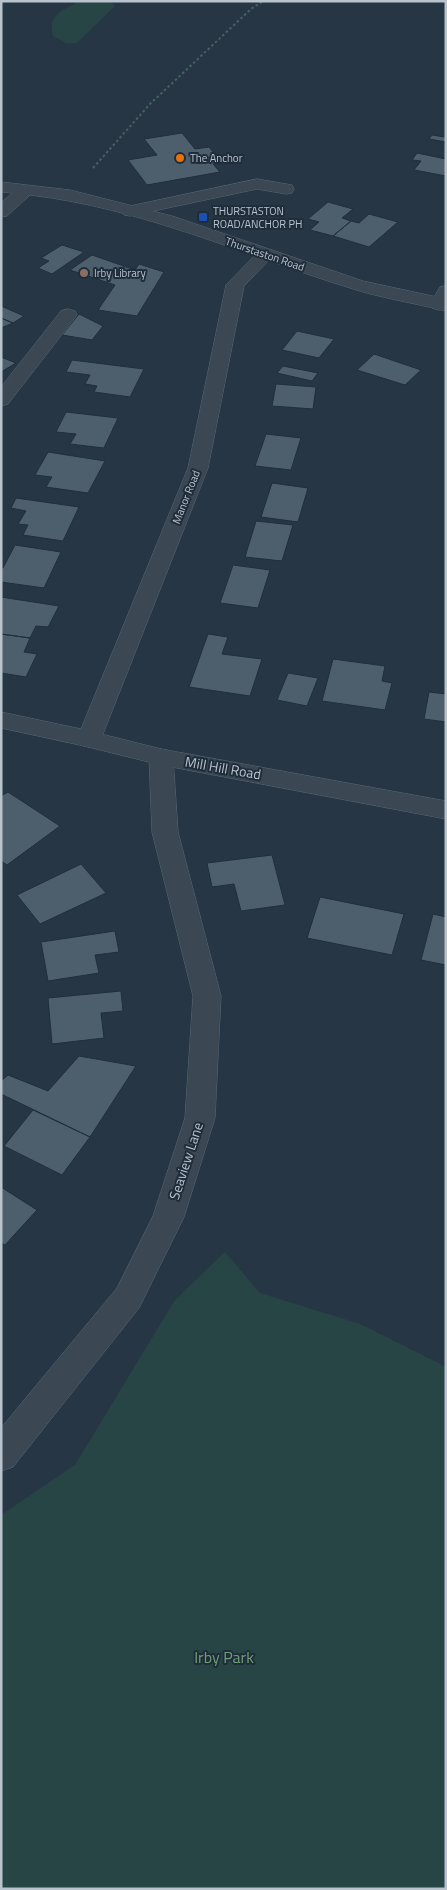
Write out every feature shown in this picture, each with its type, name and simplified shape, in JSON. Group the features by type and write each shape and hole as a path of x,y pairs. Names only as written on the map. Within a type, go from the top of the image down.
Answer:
{"street":[{"path":"130,211 257,184 286,188"},
{"name":"Thurstaston Road","path":"1,187 70,195 166,220 358,285 443,300"},
{"path":"1,212 26,190"},
{"name":"Manor Road","path":"89,740 198,468 235,285 266,254"},
{"path":"1,400 68,315"},
{"name":"Mill Hill Road","path":"1,720 161,757 446,810"},
{"name":"Seaview Lane","path":"1,1455 128,1298 168,1217 200,1118 207,996 164,832 161,757"}],"path":[{"path":"70,195 150,104 244,15 263,1"}],"green space":[{"path":"81,1 111,1 115,6 77,43 66,43 53,36 52,22 58,13"},
{"name":"Irby Park","path":"225,1252 260,1293 360,1324 446,1367 446,1889 1,1889 1,1515 75,1465 175,1300"}],"building":[{"name":"The Anchor","path":"182,133 195,149 209,147 222,163 213,164 220,172 147,185 128,160 157,155 144,139"},
{"path":"446,134 446,142 429,139 432,135 444,137"},
{"path":"417,153 446,159 446,176 414,170 421,161 412,160"},
{"path":"328,202 353,209 342,218 351,221 333,236 310,230 319,222 308,219"},
{"path":"369,214 398,222 369,247 333,236 351,221 359,223"},
{"path":"62,245 84,252 52,274 38,268 49,261 41,258"},
{"path":"92,255 135,270 139,264 164,272 137,316 98,310 115,285 70,270"},
{"path":"1,306 24,316 13,323 1,318"},
{"path":"79,314 103,326 92,340 62,335"},
{"path":"1,318 13,323 1,328"},
{"path":"297,331 334,339 319,358 282,350"},
{"path":"374,354 421,370 405,385 357,370"},
{"path":"1,357 16,363 1,372"},
{"path":"72,360 144,369 130,397 94,392 97,386 85,384 90,375 66,372"},
{"path":"283,366 318,373 312,381 277,373"},
{"path":"276,384 316,387 313,409 272,406"},
{"path":"66,412 118,418 104,448 70,444 76,434 56,432"},
{"path":"266,434 301,438 291,470 255,466"},
{"path":"48,452 105,461 88,493 46,487 52,477 35,475"},
{"path":"272,483 308,488 298,522 261,517"},
{"path":"16,498 79,507 63,541 23,535 28,525 18,524 26,511 11,508"},
{"path":"256,521 293,525 282,561 245,557"},
{"path":"15,545 61,552 44,588 1,582 1,568 3,568"},
{"path":"233,565 270,570 258,608 220,603"},
{"path":"1,597 59,606 48,627 36,626 30,638 1,634"},
{"path":"1,634 30,638 24,652 37,654 26,677 1,673"},
{"path":"208,634 228,637 222,654 262,659 250,696 189,687"},
{"path":"333,659 385,666 382,681 392,683 385,710 322,701"},
{"path":"288,673 318,678 307,706 277,700"},
{"path":"429,692 446,694 446,722 424,719"},
{"path":"8,792 60,826 7,865 1,861 1,796"},
{"path":"272,855 285,905 241,911 234,884 212,887 207,863"},
{"path":"81,864 106,893 40,924 17,895"},
{"path":"320,897 404,914 392,955 307,938"},
{"path":"433,914 446,917 446,965 421,960"},
{"path":"115,931 119,952 95,955 99,973 48,981 41,942"},
{"path":"121,991 123,1011 101,1013 104,1038 52,1044 48,998"},
{"path":"79,1056 136,1066 90,1137 1,1094 1,1081 8,1075 48,1091"},
{"path":"33,1110 90,1137 62,1175 4,1146"},
{"path":"1,1187 37,1210 5,1245 1,1243"}],"place":[{"name":"The Anchor","path":"180,158"},
{"name":"THURSTASTON ROAD/ANCHOR PH","path":"203,217"},
{"name":"Irby Library","path":"84,273"}]}
